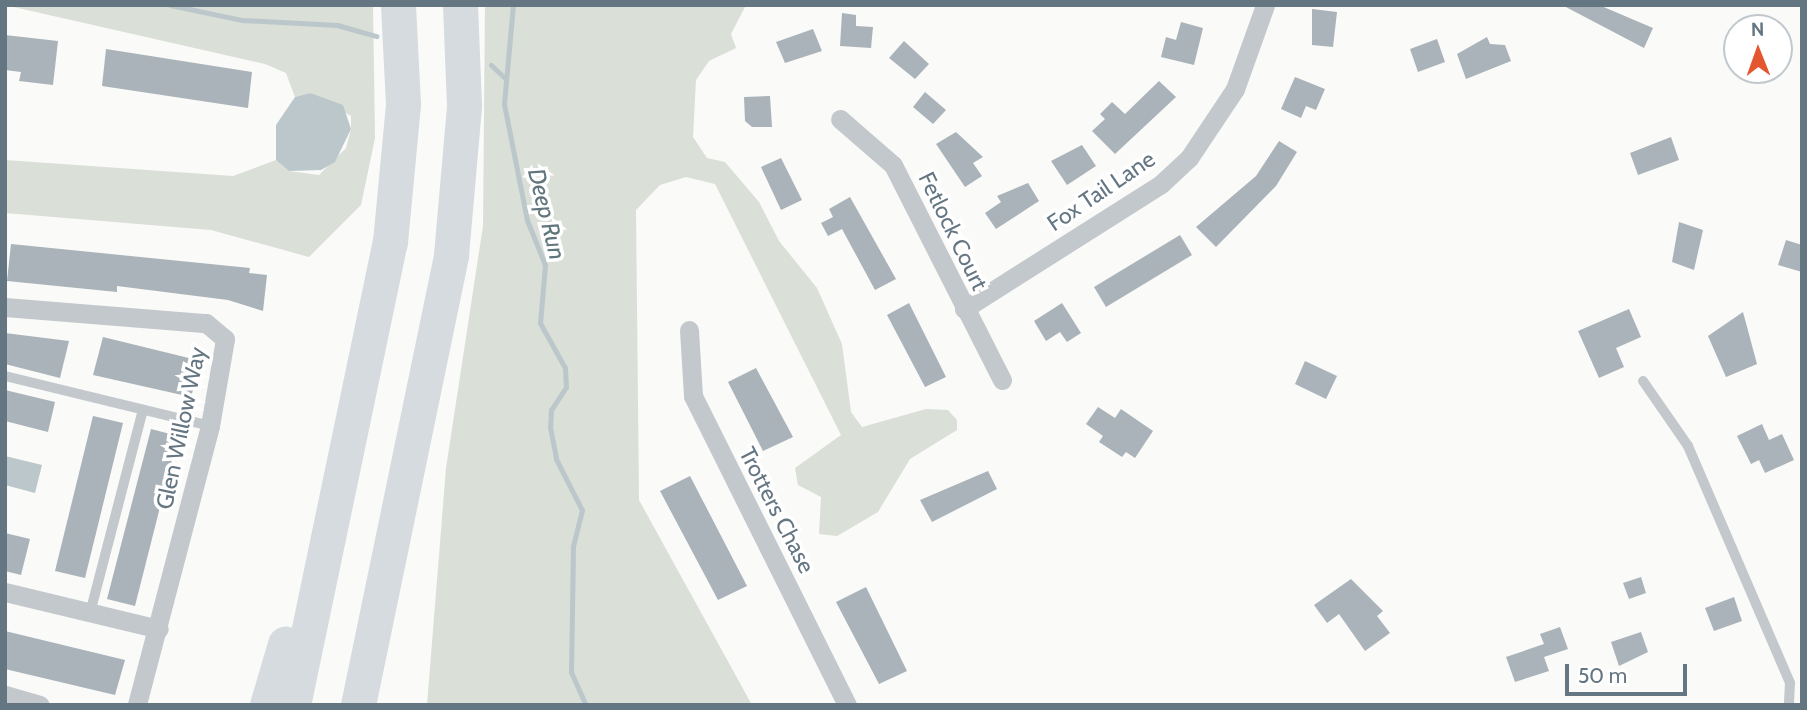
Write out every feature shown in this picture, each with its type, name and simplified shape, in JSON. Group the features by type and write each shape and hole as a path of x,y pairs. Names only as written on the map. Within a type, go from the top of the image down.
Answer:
{"highway":[{"path":"293,705 354,423 400,170 398,5"},
{"path":"358,705 453,242 464,105 460,5"},
{"path":"267,705 354,423"},
{"path":"370,705 395,531"}],"street":[{"name":"Fox Tail Lane","path":"964,309 1161,184 1189,158 1235,89 1265,5"},
{"name":"Fetlock Court","path":"841,119 893,165 1002,380"},
{"name":"Glen Willow Way","path":"5,307 206,324 218,330 226,354 159,629 137,705"},
{"name":"Trotters Chase","path":"689,330 693,396 848,705"},
{"path":"5,593 159,629"},
{"path":"5,695 40,705"}],"lane":[{"path":"5,376 210,426"},
{"path":"1643,381 1688,446 1790,683 1788,705"},
{"path":"90,613 143,410"}],"shaded area":[{"path":"5,5 373,5 375,138 361,205 309,257 211,230 5,213 5,160 233,176 276,160 289,171 319,175 346,148 351,116 310,93 295,97 286,73 265,64"},
{"path":"485,5 746,5 731,34 736,48 709,61 696,80 693,137 707,158 725,162 759,202 779,241 817,288 842,344 851,412 862,427 926,409 948,410 957,420 957,430 910,459 878,512 837,536 819,534 821,497 798,485 795,468 841,435 715,184 686,177 660,185 636,210 639,500 752,705 427,705 446,468 483,226"},
{"path":"310,93 343,105 351,129 335,162 321,170 289,171 276,160 276,125 295,97"},
{"path":"5,456 42,465 35,493 5,485"}],"building":[{"path":"1562,5 1599,5 1653,28 1644,48"},
{"path":"1312,9 1337,12 1333,47 1312,45"},
{"path":"842,13 856,15 856,26 873,27 871,48 840,46"},
{"path":"1181,22 1203,28 1194,65 1161,57 1166,37 1176,40"},
{"path":"813,29 822,51 785,63 776,42"},
{"path":"5,35 58,41 53,85 19,81 21,72 5,70"},
{"path":"1487,37 1490,44 1505,45 1511,61 1466,79 1457,54"},
{"path":"1437,39 1445,62 1418,72 1410,49"},
{"path":"904,41 929,64 915,79 889,58"},
{"path":"106,49 252,72 248,108 102,86"},
{"path":"1295,77 1325,89 1316,110 1306,106 1301,118 1281,109"},
{"path":"1159,81 1176,97 1115,154 1092,131 1105,119 1100,114 1112,102 1125,114"},
{"path":"925,92 946,110 933,124 913,107"},
{"path":"770,96 772,127 752,127 745,121 744,97"},
{"path":"956,132 983,157 973,163 982,176 965,187 936,144"},
{"path":"1671,137 1679,160 1638,175 1630,153"},
{"path":"1279,141 1297,152 1276,186 1216,247 1196,227 1256,176"},
{"path":"1082,145 1096,166 1067,185 1051,161"},
{"path":"781,158 802,200 781,210 761,167"},
{"path":"1028,183 1039,201 996,229 985,213 1001,202 997,196"},
{"path":"850,197 896,279 875,290 842,229 828,236 821,223 833,217 829,209"},
{"path":"1679,222 1703,230 1694,270 1672,262"},
{"path":"1180,235 1192,255 1106,307 1094,287"},
{"path":"1786,240 1802,245 1802,272 1778,265"},
{"path":"11,244 250,268 249,273 267,275 263,311 228,300 117,286 117,292 7,281"},
{"path":"909,303 946,377 925,387 887,315"},
{"path":"1062,303 1081,333 1067,342 1060,332 1046,341 1034,321"},
{"path":"1629,309 1641,337 1616,348 1624,367 1599,378 1578,331"},
{"path":"1743,312 1757,364 1726,377 1708,336"},
{"path":"5,333 69,341 60,378 5,364"},
{"path":"103,337 201,361 191,397 93,375"},
{"path":"1305,361 1337,376 1326,399 1295,384"},
{"path":"756,368 793,437 763,451 728,382"},
{"path":"5,390 55,402 48,432 5,421"},
{"path":"1098,407 1115,418 1121,409 1153,431 1135,458 1126,452 1122,457 1099,442 1103,436 1086,424"},
{"path":"93,416 123,423 85,578 55,571"},
{"path":"1762,424 1769,440 1782,434 1794,460 1765,473 1759,460 1751,464 1737,436"},
{"path":"151,429 178,436 135,606 107,599"},
{"path":"988,471 997,489 932,522 920,500"},
{"path":"690,476 747,586 718,600 660,491"},
{"path":"5,533 30,539 21,575 5,571"},
{"path":"1641,577 1646,593 1629,599 1623,583"},
{"path":"1351,579 1383,611 1377,616 1390,633 1365,651 1339,614 1327,623 1314,605"},
{"path":"866,587 907,671 879,684 836,602"},
{"path":"1734,597 1742,621 1714,631 1705,608"},
{"path":"1560,627 1568,649 1544,657 1549,671 1515,682 1506,657 1544,644 1540,634"},
{"path":"5,631 125,660 115,695 5,669"},
{"path":"1641,632 1648,652 1619,666 1611,642"}],"waterway":[{"path":"170,5 242,20 337,25 376,36"},
{"name":"Deep Run","path":"513,5 504,104 527,220 545,265 540,323 565,368 566,387 551,410 550,427 556,459 582,510 573,547 571,672 586,705"},
{"path":"491,65 505,78"}]}
